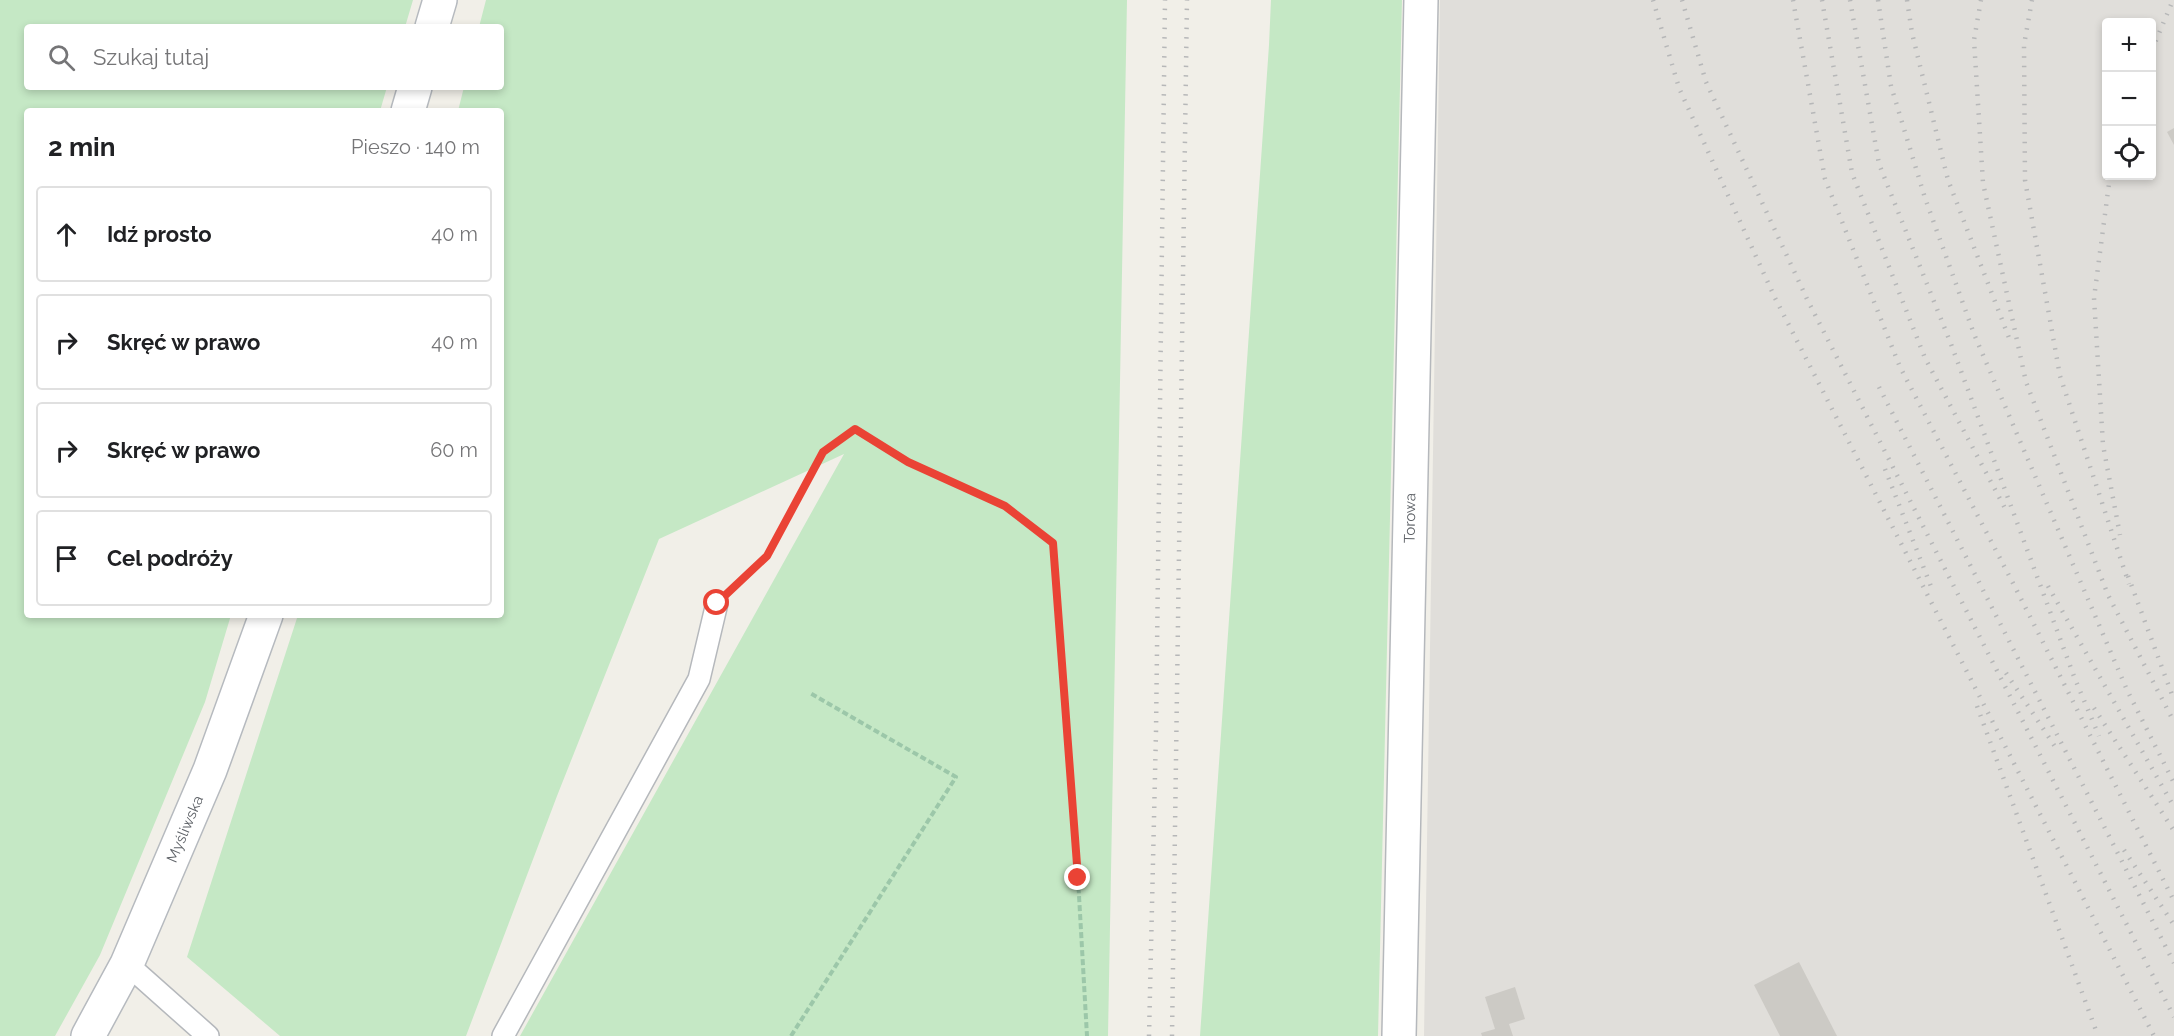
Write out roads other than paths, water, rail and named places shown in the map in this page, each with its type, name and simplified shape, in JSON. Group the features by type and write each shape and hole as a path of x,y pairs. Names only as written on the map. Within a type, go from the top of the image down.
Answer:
{"street":[{"path":"433,24 440,0"},
{"name":"Torowa","path":"1399,1036 1421,0"},
{"path":"409,108 414,90"},
{"name":"Myśliwska","path":"88,1036 126,964 210,770 265,618"}],"lane":[{"path":"503,1036 699,679 717,603"},
{"path":"126,964 208,1036"}],"railway":[{"path":"1149,1036 1156,732 1165,0"},
{"path":"1172,1036 1187,0"},
{"path":"1653,0 1679,88 1775,298 2154,1036"},
{"path":"1682,0 1706,82 1807,299 2174,1017"},
{"path":"1793,0 1825,179 1900,367 2015,587 2174,901"},
{"path":"1822,0 1852,173 1925,358 2007,512"},
{"path":"1850,0 1879,164 1951,344 2075,679 2099,736"},
{"path":"1878,0 1891,86 1925,198 1974,334 2127,690 2174,783"},
{"path":"1907,0 1912,33 1948,180 2011,343"},
{"path":"1981,0 1974,40 1983,183 2026,382 2108,595 2174,722"},
{"path":"2032,0 2024,45 2025,180 2060,376 2129,584"},
{"path":"2156,40 2173,0"},
{"path":"2109,180 2094,298 2103,445 2120,535"},
{"path":"1879,387 2174,963"},
{"path":"1885,469 1932,589"},
{"path":"2128,576 2174,700"},
{"path":"2048,586 2174,807"},
{"path":"2006,673 2056,748"},
{"path":"1977,706 2098,1036"},
{"path":"2094,708 2174,831"},
{"path":"2124,850 2174,925"}]}
